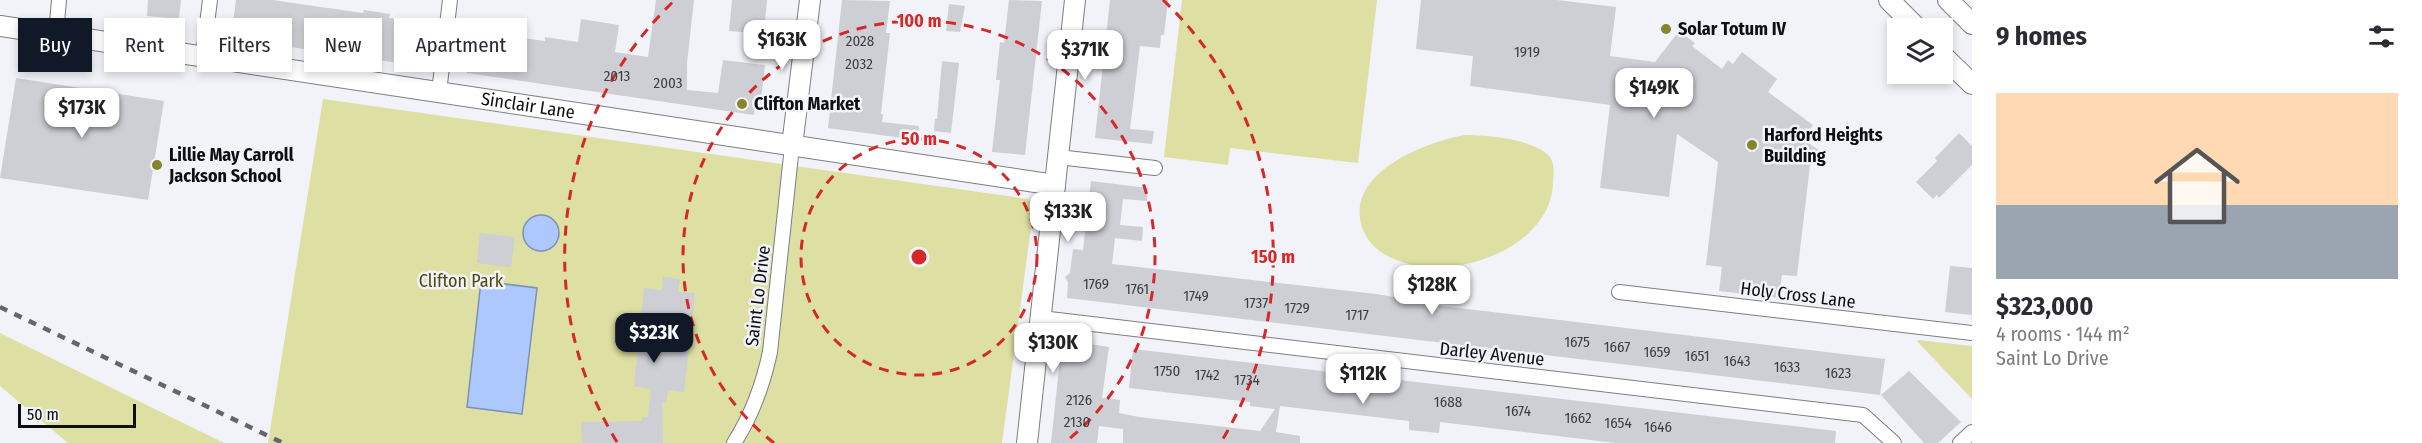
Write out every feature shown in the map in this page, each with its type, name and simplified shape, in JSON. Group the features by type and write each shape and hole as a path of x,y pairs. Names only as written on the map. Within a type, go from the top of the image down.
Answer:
{"main road":[{"path":"792,146 810,0"},
{"path":"1027,443 1075,0"},
{"path":"1889,0 1907,18"},
{"path":"1948,0 1972,24"},
{"name":"Sinclair Lane","path":"0,26 18,29"},
{"name":"Sinclair Lane","path":"92,40 197,56"},
{"path":"1953,66 1972,84"},
{"name":"Sinclair Lane","path":"292,70 1055,185"}],"street":[{"path":"57,18 59,0"},
{"path":"208,18 210,0"},
{"path":"439,92 450,0"},
{"name":"Saint Lo Drive","path":"734,443 755,402 770,352 792,146"},
{"path":"1058,157 1155,168"},
{"name":"Holy Cross Lane","path":"1619,292 1972,333"},
{"name":"Darley Avenue","path":"1041,318 1863,415 1894,443"},
{"path":"1960,443 1972,432"}],"green space":[{"path":"1182,0 1377,0 1358,163 1230,148 1228,165 1164,157"},
{"name":"Clifton Park","path":"323,99 1028,199 1034,205 1002,443 268,443"},
{"path":"1465,135 1497,137 1520,142 1531,145 1548,155 1553,164 1553,181 1549,204 1537,224 1520,240 1499,253 1476,262 1427,267 1405,263 1379,251 1369,241 1362,227 1360,208 1365,191 1392,163 1430,145"},
{"path":"0,333 224,443 68,443 0,386"},
{"path":"1917,341 1972,346 1972,399"}],"water":[{"path":"541,215 554,220 559,233 554,246 541,251 528,246 523,233 528,220"},
{"path":"481,281 537,288 522,414 467,407"}],"building":[{"path":"148,0 181,0 179,18 147,16"},
{"path":"236,0 272,0 363,13 364,10 390,14 389,18 394,18 394,62 382,61 382,18 304,18 304,49 292,47 292,18 234,18"},
{"path":"656,0 694,0 687,63 687,90 718,93 723,60 765,65 760,108 755,108 754,115 467,73 527,72 527,39 545,41 545,37 578,42 581,19 619,25 615,52 648,57"},
{"path":"732,0 767,0 764,34 729,31"},
{"path":"842,0 890,1 886,33 890,33 882,122 919,126 918,140 828,128"},
{"path":"1009,0 1042,1 1025,155 992,152 1000,80 996,80 1000,42 1004,43"},
{"path":"1110,0 1168,0 1164,35 1161,35 1160,48 1140,46 1130,129 1154,131 1152,144 1095,138"},
{"name":"Harford Heights Building","path":"1421,0 1557,0 1616,7 1610,56 1655,62 1679,31 1695,43 1692,46 1722,69 1728,60 1733,64 1742,52 1777,79 1768,92 1813,125 1803,139 1820,151 1810,165 1797,276 1782,275 1779,298 1719,291 1722,267 1706,265 1718,162 1677,134 1669,197 1600,188 1610,105 1470,86 1473,56 1416,49"},
{"path":"949,4 965,6 960,32 946,31"},
{"path":"942,61 959,63 951,133 934,131"},
{"path":"16,78 164,101 148,200 0,178"},
{"path":"1959,133 1972,146 1972,165 1939,198 1937,195 1933,199 1916,182 1937,161 1935,158"},
{"path":"1091,181 1148,188 1147,201 1123,199 1120,225 1143,227 1142,241 1115,238 1112,264 1376,294 1425,302 1425,304 1885,359 1880,395 1067,298 1068,282 1065,277 1070,273 1073,249 1083,250"},
{"path":"480,233 515,237 511,267 477,263"},
{"path":"1950,266 1972,268 1972,315 1945,312"},
{"path":"663,277 680,279 678,292 695,293 684,392 668,390 666,403 662,403 663,443 582,443 581,422 642,421 642,417 648,417 651,389 634,386 644,288 662,290"},
{"path":"1085,339 1090,344 1109,347 1102,398 1120,400 1119,413 1139,417 1260,431 1275,409 1250,406 1250,402 1129,388 1133,349 1836,431 1835,443 1616,443 1440,422 1439,433 1409,430 1409,421 1280,406 1276,432 1300,436 1300,443 1123,443 1123,429 1099,426 1097,443 1051,443 1062,340 1081,343"},
{"path":"1909,371 1961,422 1938,443 1924,443 1881,395"}],"railway":[{"path":"0,307 283,443"}],"place":[{"name":"Solar Totum IV","path":"1666,29"},
{"name":"Clifton Market","path":"742,104"},
{"name":"Harford Heights Building","path":"1752,145"},
{"name":"Lillie May Carroll Jackson School","path":"157,165"}]}
